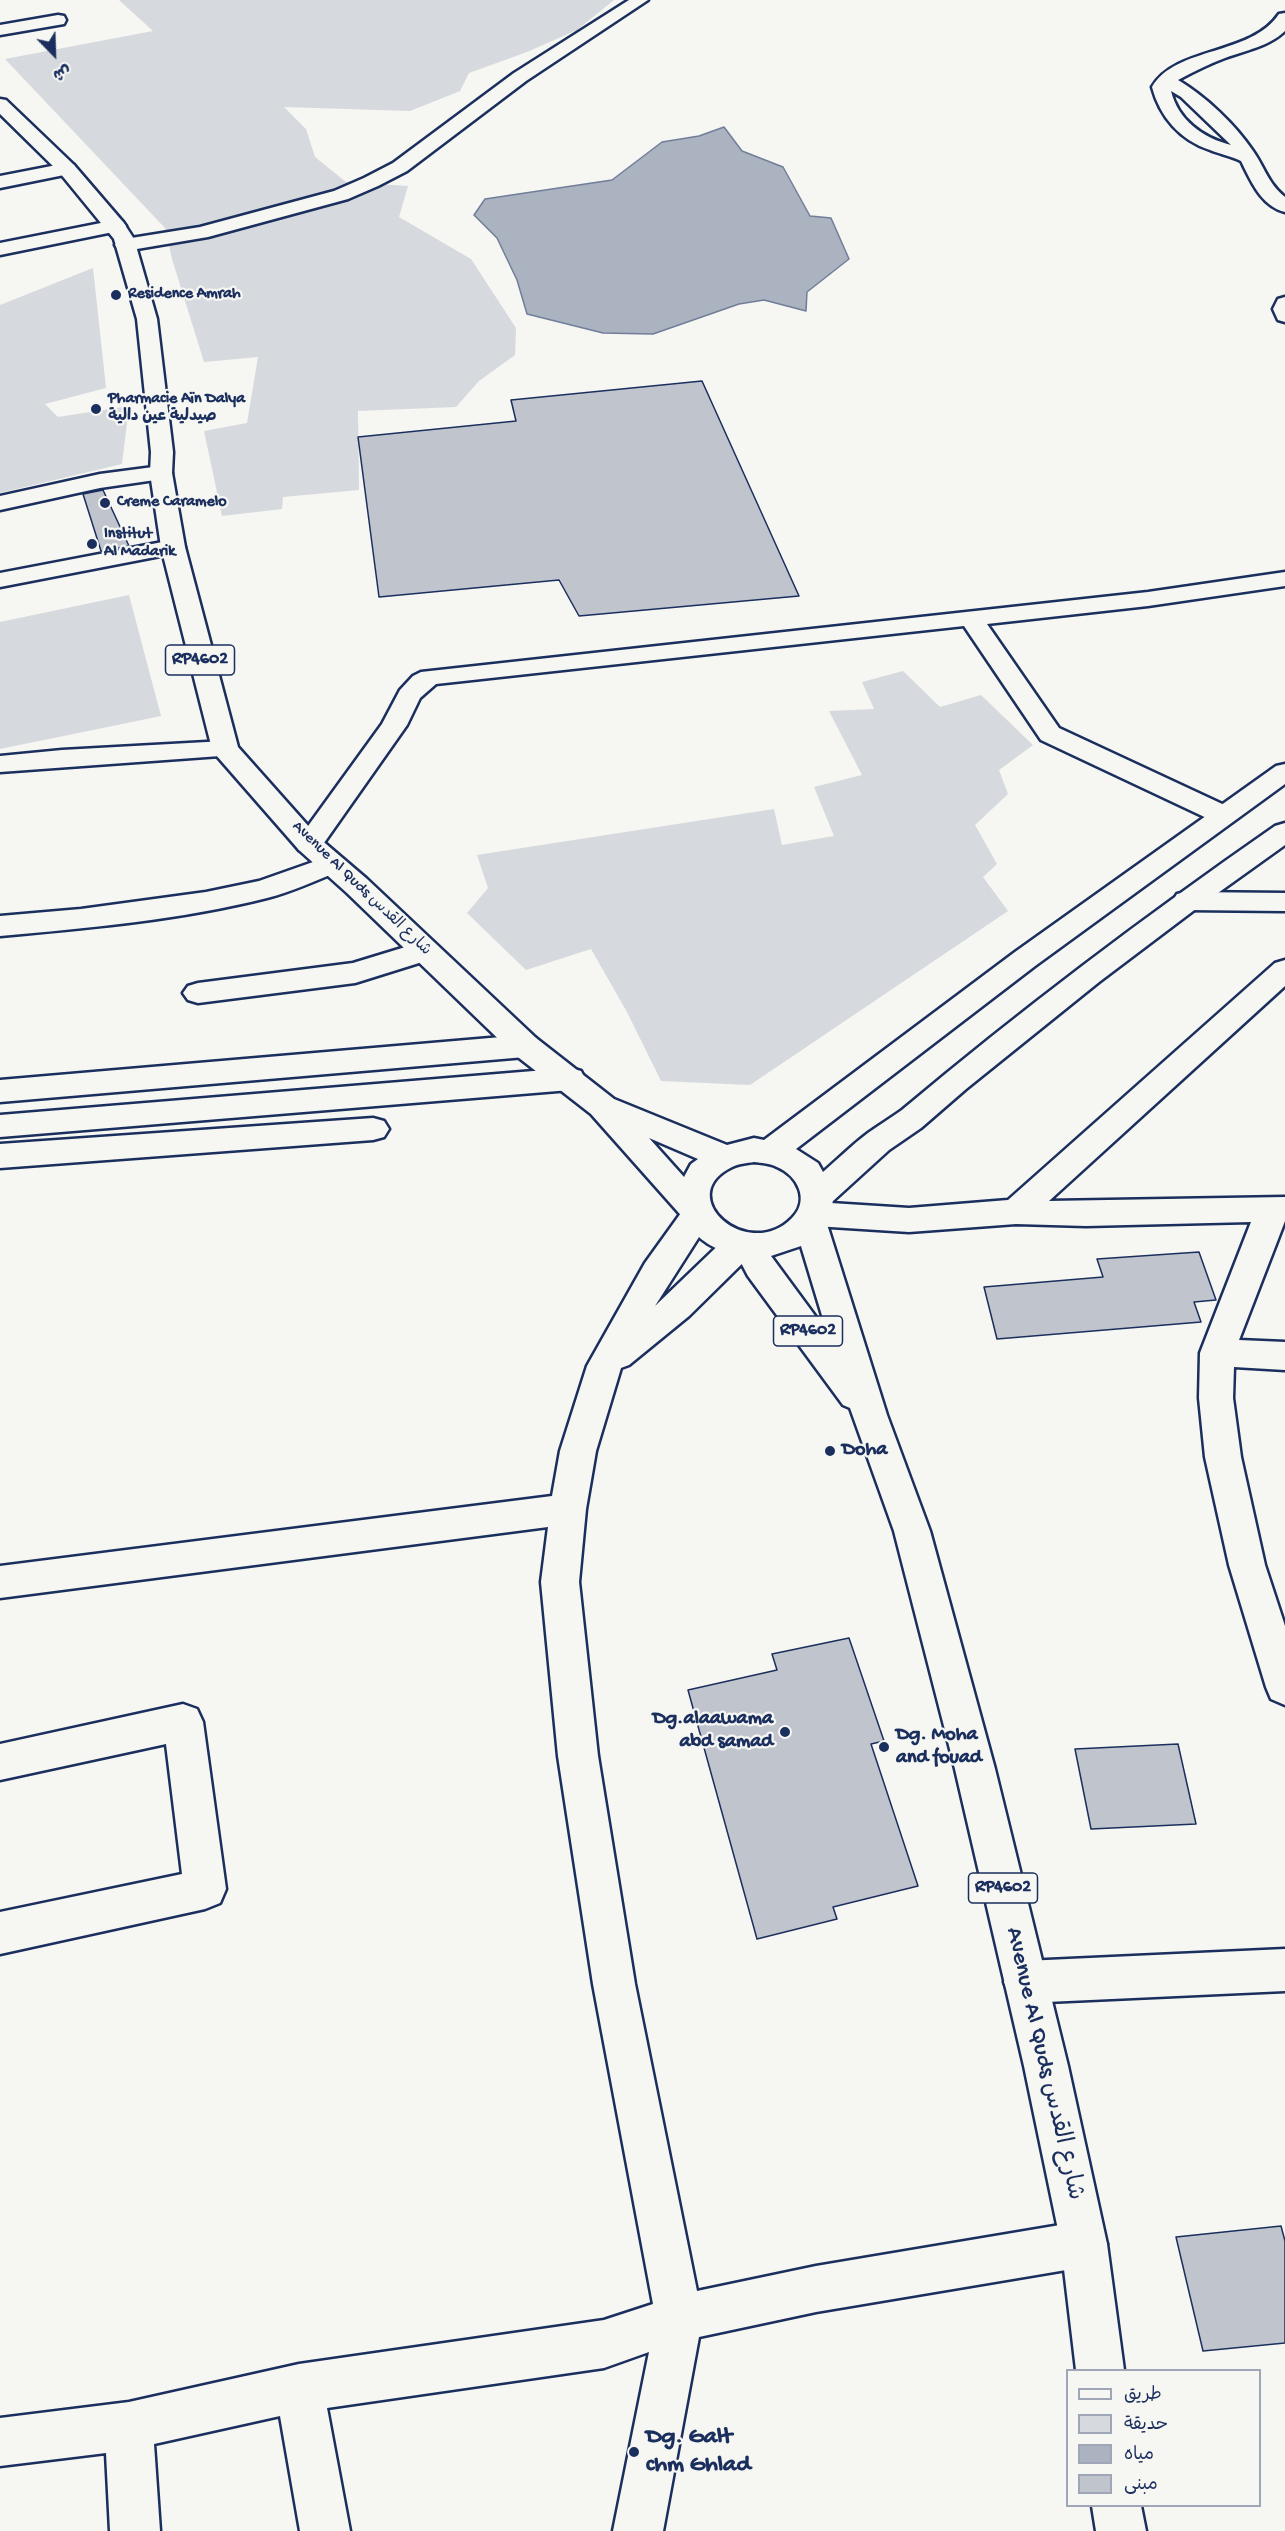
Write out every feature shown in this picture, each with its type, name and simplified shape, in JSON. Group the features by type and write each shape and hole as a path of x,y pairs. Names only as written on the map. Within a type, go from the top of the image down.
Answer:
{"street":[{"path":"0,249 121,236 201,233 322,200 371,182 400,167 520,77 640,0"},
{"path":"1248,158 1202,141 1184,128 1167,107 1161,87 1165,80 1212,56 1270,35 1279,28 1285,18"},
{"path":"0,30 58,20"},
{"path":"1165,80 1187,93 1238,142 1264,189 1281,200"},
{"name":"Avenue Al Quds شارع القدس","path":"0,104 67,169 121,236 147,319 162,452 161,473 173,547 225,749 309,844 330,864 357,886 525,1046 602,1106 696,1213"},
{"path":"0,182 67,169"},
{"path":"1285,303 1282,309 1285,316"},
{"path":"0,503 99,481 161,473"},
{"path":"0,580 173,547"},
{"path":"309,844 394,725 409,696 422,681 430,677 1148,599 1285,579"},
{"path":"971,618 1050,734 1223,815"},
{"path":"0,764 62,758 225,749"},
{"path":"770,1152 885,1063 1285,772"},
{"path":"814,1210 878,1142 910,1120 1027,1025 1187,901 1284,833"},
{"path":"0,926 81,919 206,901 265,889 330,864"},
{"path":"1187,901 1285,902"},
{"path":"198,993 355,973 425,951"},
{"path":"1016,1212 1285,970"},
{"path":"0,1091 525,1046"},
{"path":"0,1126 570,1079"},
{"name":"Avenue Al Quds شارع القدس","path":"602,1106 723,1156"},
{"path":"0,1156 374,1129"},
{"name":"RP4602","path":"754,1150 770,1152 793,1161 810,1176 814,1210 795,1236 772,1244 745,1244 715,1234 696,1213 693,1190 703,1170 723,1156 754,1150"},
{"path":"814,1210 909,1220 1016,1212 1086,1214 1279,1209 1217,1353 1216,1398 1223,1457 1247,1564 1285,1687"},
{"name":"Avenue Al Quds شارع القدس","path":"814,1210 870,1415 888,1460 925,1575 975,1769 1046,2066 1084,2244 1100,2369"},
{"path":"638,2531 679,2318 614,1984 578,1756 560,1582 568,1509 578,1452 604,1366 657,1272 696,1213"},
{"path":"604,1366 677,1307 745,1244"},
{"name":"Avenue Al Quds شارع القدس","path":"745,1244 870,1415"},
{"path":"1217,1353 1285,1356"},
{"path":"0,1582 568,1509"},
{"path":"0,1762 183,1722 205,1889 0,1934"},
{"path":"1025,1982 1285,1970"},
{"path":"0,2442 129,2426 299,2388 604,2344 679,2318 816,2289 1084,2244"},
{"path":"299,2388 325,2531"},
{"path":"129,2426 135,2531"},
{"path":"1118,2507 1121,2531"}],"green space":[{"path":"119,0 614,0 577,30 527,52 469,73 460,91 410,111 284,107 306,129 315,157 346,182 408,186 399,217 471,259 516,328 515,355 479,381 456,407 358,411 359,490 283,497 282,509 222,516 204,431 247,423 258,357 204,362 172,259 165,228 5,59 153,31"},
{"path":"93,268 106,388 45,404 58,417 129,406 122,464 0,493 0,305"},
{"path":"129,595 161,716 0,749 0,622"},
{"path":"903,671 940,707 981,695 1033,745 999,770 1008,794 975,825 997,864 983,877 1008,911 750,1085 661,1081 627,1012 591,949 526,970 467,913 488,888 477,855 774,809 782,845 834,836 814,787 862,775 829,711 874,709 862,682"}],"water":[{"path":"724,127 742,151 783,167 810,216 831,218 849,259 807,292 806,311 764,300 739,304 653,334 603,333 527,314 517,280 497,238 474,215 485,199 612,180 662,142 699,136"}],"building":[{"path":"702,381 799,596 579,616 559,580 379,597 358,437 516,421 511,400"},
{"path":"103,490 129,546 101,551 83,494"},
{"path":"1199,1252 1216,1300 1194,1302 1201,1322 997,1339 984,1287 1103,1277 1097,1259"},
{"path":"849,1638 884,1741 871,1744 918,1886 833,1907 837,1919 757,1939 688,1690 777,1670 772,1654"},
{"path":"1178,1744 1196,1824 1091,1829 1075,1749"},
{"path":"1281,2226 1285,2241 1285,2343 1203,2351 1176,2237"}],"place":[{"name":"Residence Amrah","path":"116,295"},
{"name":"Pharmacie Aïn Dalya صيدلية عين دالية","path":"96,409"},
{"name":"Creme Caramelo","path":"105,503"},
{"name":"Institut Al Madarik","path":"92,544"},
{"name":"Doha","path":"830,1451"},
{"name":"Dg.alaawama abd samad","path":"785,1732"},
{"name":"Dg. Moha and fouad","path":"884,1747"},
{"name":"Dg. Galt chm Ghlad","path":"634,2452"}]}
